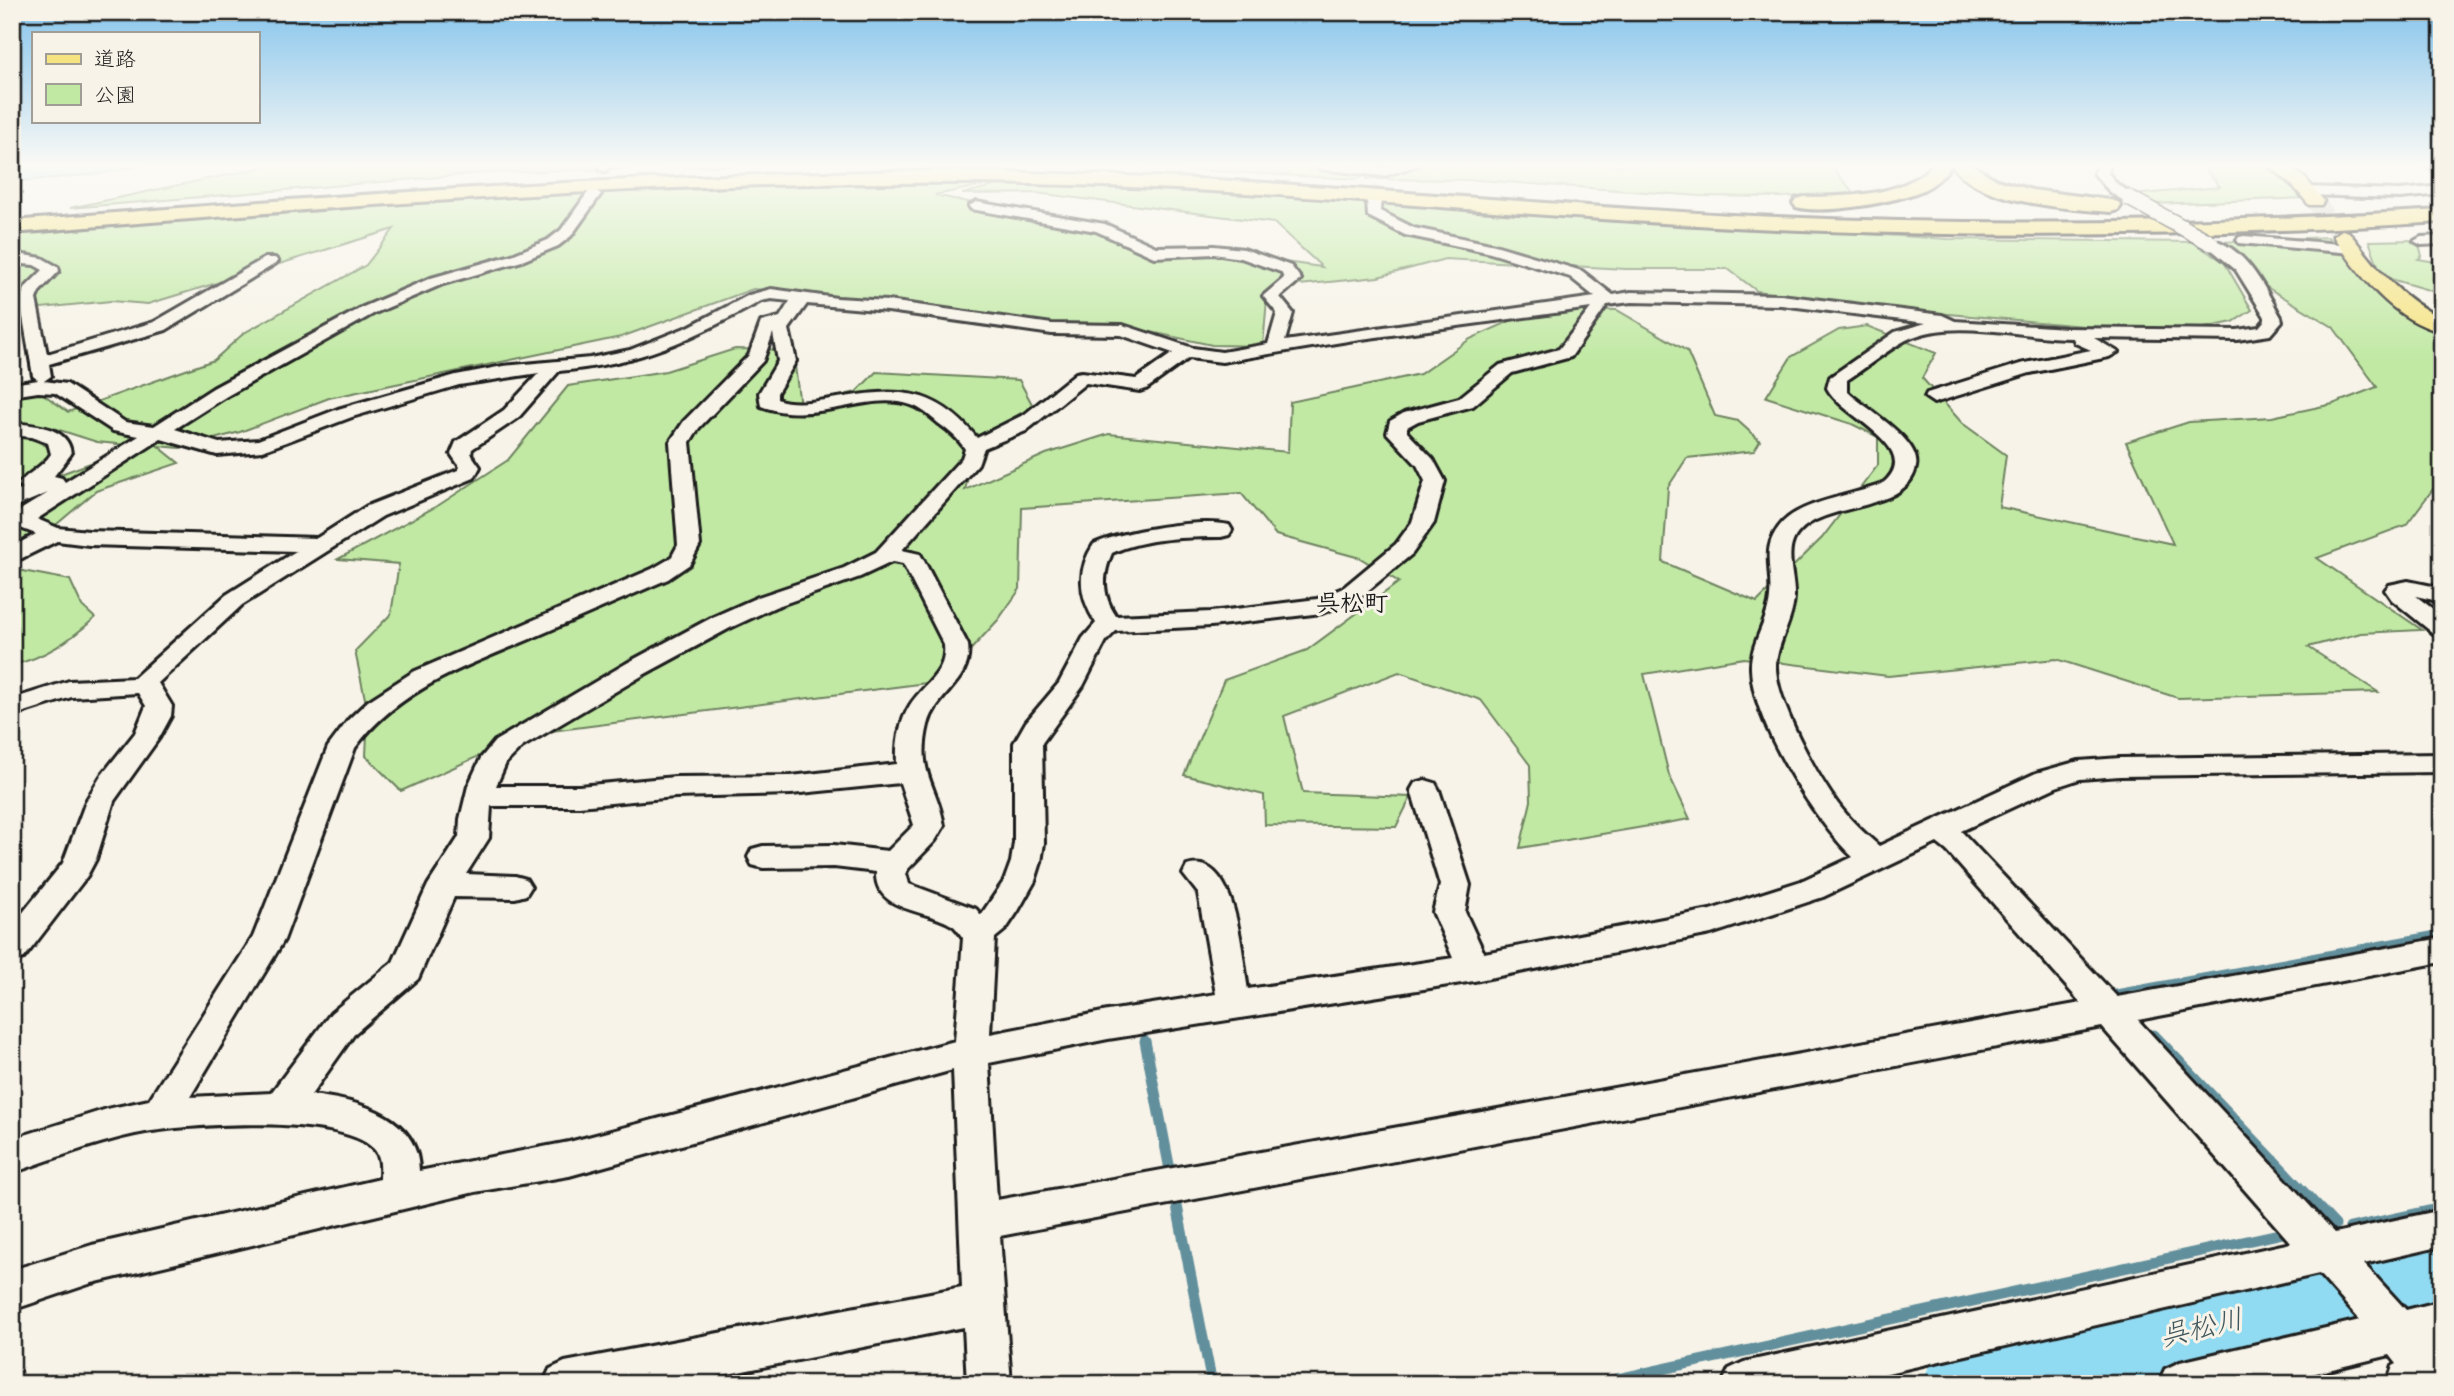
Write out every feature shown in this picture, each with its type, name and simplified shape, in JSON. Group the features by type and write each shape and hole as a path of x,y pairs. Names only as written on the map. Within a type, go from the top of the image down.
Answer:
{"main road":[{"path":"2347,242 2390,297 2442,326"}],"street":[{"path":"322,545 89,538 54,534 23,522 25,518 235,382 390,299 436,281 531,253 553,243 568,230"},
{"path":"1107,230 1154,252 1224,251 1286,270 1293,279 1271,296 1285,313 1276,343 1282,348"},
{"path":"977,932 991,928 1016,891 1028,861 1028,743 1036,728 1070,686 1095,638 1110,625 1211,619 1322,606 1343,598 1412,541 1423,523 1433,490 1432,472 1397,433 1397,425 1411,417 1465,402 1506,369 1565,353 1600,307 1600,300 1576,274 1490,248 1406,230"},
{"path":"1876,860 1857,845 1837,823 1816,793 1770,701 1763,677 1765,656 1782,603 1779,552 1784,535 1808,515 1893,486 1900,481 1907,468 1907,461 1900,446 1839,394 1836,388 1839,377 1901,336 1950,326 1981,325 2074,333 2237,335 2257,333 2269,328 2274,321 2273,317 2249,273 2238,261 2188,230"},
{"path":"2244,240 2347,242"},
{"path":"2421,241 2442,240"},
{"path":"12,258 37,261 50,267 51,271 32,290 28,299 43,382 38,386"},
{"path":"40,360 126,338 160,326 270,261"},
{"path":"12,390 38,386 60,388 120,427 175,435 217,449 250,447 345,413 456,380 487,373 606,360 649,349 696,330 760,296 777,295 888,306 1052,329 1123,330 1186,352 1222,357 1600,300 1654,296 1772,300 1942,320 1950,326"},
{"path":"281,1108 343,1023 406,970 443,885 474,838 472,823 493,760 512,741 725,621 780,597 868,566 888,554 971,460 975,449 956,426 912,399 884,397 792,408 768,402 768,393 786,361 780,334 797,303 804,298"},
{"path":"159,1115 268,940 342,747 350,734 373,710 421,677 660,574 679,563 689,545 679,450 684,433 757,357 767,326 785,321"},
{"path":"1934,397 2026,368 2109,352 2080,339 2074,333"},
{"path":"973,445 986,442 1036,418 1082,377 1140,385 1186,352"},
{"path":"141,685 226,605 375,511 467,474 470,467 461,454 463,446 511,414 549,373 551,367"},
{"path":"12,429 50,435 57,438 63,449 50,470 12,493"},
{"path":"12,502 157,432"},
{"path":"1110,625 1092,595 1102,549 1114,543 1181,530 1221,530"},
{"path":"12,556 54,534"},
{"path":"888,554 912,559 957,645 959,656 956,668 918,714 911,755 912,772 929,818 929,826 926,835 894,863 891,873 893,887 898,891 965,917 977,932 979,948 970,1076 989,1384"},
{"path":"2442,595 2414,588 2402,587 2397,590 2442,628"},
{"path":"12,708 69,689 141,685 148,687 159,706 156,721 103,794 90,822 85,846 76,868 12,949"},
{"path":"12,1290 92,1264 475,1175 569,1159 932,1060 1108,1025 1474,968 1711,922 1781,901 1876,860 2046,780 2099,768 2442,763"},
{"path":"481,796 579,796 675,786 791,785 912,772"},
{"path":"1425,790 1455,886 1449,912 1474,968"},
{"path":"1939,830 1958,844 2394,1328 2432,1380"},
{"path":"763,857 834,856 894,863"},
{"path":"1198,874 1213,889 1235,1007"},
{"path":"443,885 515,887"},
{"path":"979,1222 2442,950"},
{"path":"12,1156 116,1123 159,1115 281,1108 335,1113 381,1130 390,1139 403,1174 399,1192"},
{"path":"1744,1384 2331,1258 2442,1228"},
{"path":"565,1384 984,1303"},
{"path":"2180,1384 2394,1328 2442,1322"}],"green space":[{"path":"390,230 148,304 111,301 12,311 12,232"},
{"path":"393,230 1100,230 1186,255 1246,257 1322,267 1282,230 1803,230 1948,239 2192,242 2224,262 2252,310 2233,322 2174,334 1869,307 1757,291 1728,269 1626,269 1445,259 1378,277 1299,285 1267,299 1263,346 1212,345 1118,325 1066,325 905,302 753,289 621,337 329,398 240,432 180,448 158,446 179,463 96,491 12,562 12,436 32,438 56,452 28,486 137,446 97,442 50,427 12,422 12,395 39,391 68,412 214,360 244,333 366,265"},
{"path":"2328,237 2387,302 2442,327 2442,477 2406,525 2317,558 2422,630 2361,633 2308,647 2378,692 2178,698 2056,659 1888,676 1744,658 1644,674 1669,775 1690,819 1520,848 1531,801 1530,765 1481,700 1399,672 1284,716 1303,793 1411,797 1396,827 1265,825 1264,795 1184,775 1224,680 1307,650 1399,582 1360,558 1276,535 1241,493 1022,508 1020,589 998,620 942,681 528,734 401,791 366,756 368,713 355,651 391,614 399,564 338,559 439,505 508,460 568,386 666,371 735,349 793,350 800,406 856,392 876,372 1019,380 1033,406 977,439 965,490 1046,454 1109,434 1288,452 1290,402 1420,374 1470,339 1528,313 1555,309 1617,310 1687,351 1715,416 1738,421 1760,441 1754,451 1687,458 1668,487 1663,562 1757,602 1822,538 1878,465 1878,437 1852,424 1766,397 1791,357 1839,330 1867,326 1936,353 1922,378 1962,423 2006,455 1999,507 2173,544 2126,442 2189,422 2272,417 2333,404 2377,387 2333,327 2265,286 2250,265 2219,242"},
{"path":"2418,240 2422,256 2418,259 2442,263 2442,294 2391,279 2379,268 2369,241"},
{"path":"12,569 70,580 82,606 95,618 56,647 35,658 12,665"}],"waterway":[{"path":"2118,996 2116,994 2442,934"},
{"path":"2154,1035 2335,1225"},
{"path":"1145,1041 1171,1175"},
{"path":"1177,1206 1212,1384"},
{"path":"2350,1228 2442,1208"},
{"path":"1594,1384 2288,1232"},
{"path":"2366,1259 2392,1285"},
{"name":"呉松川","path":"1962,1384 2442,1274"},
{"path":"2406,1282 2432,1309"}],"tunnel":[{"path":"2337,230 2342,236"}],"district":[{"name":"呉松町","path":"1352,604"}]}
